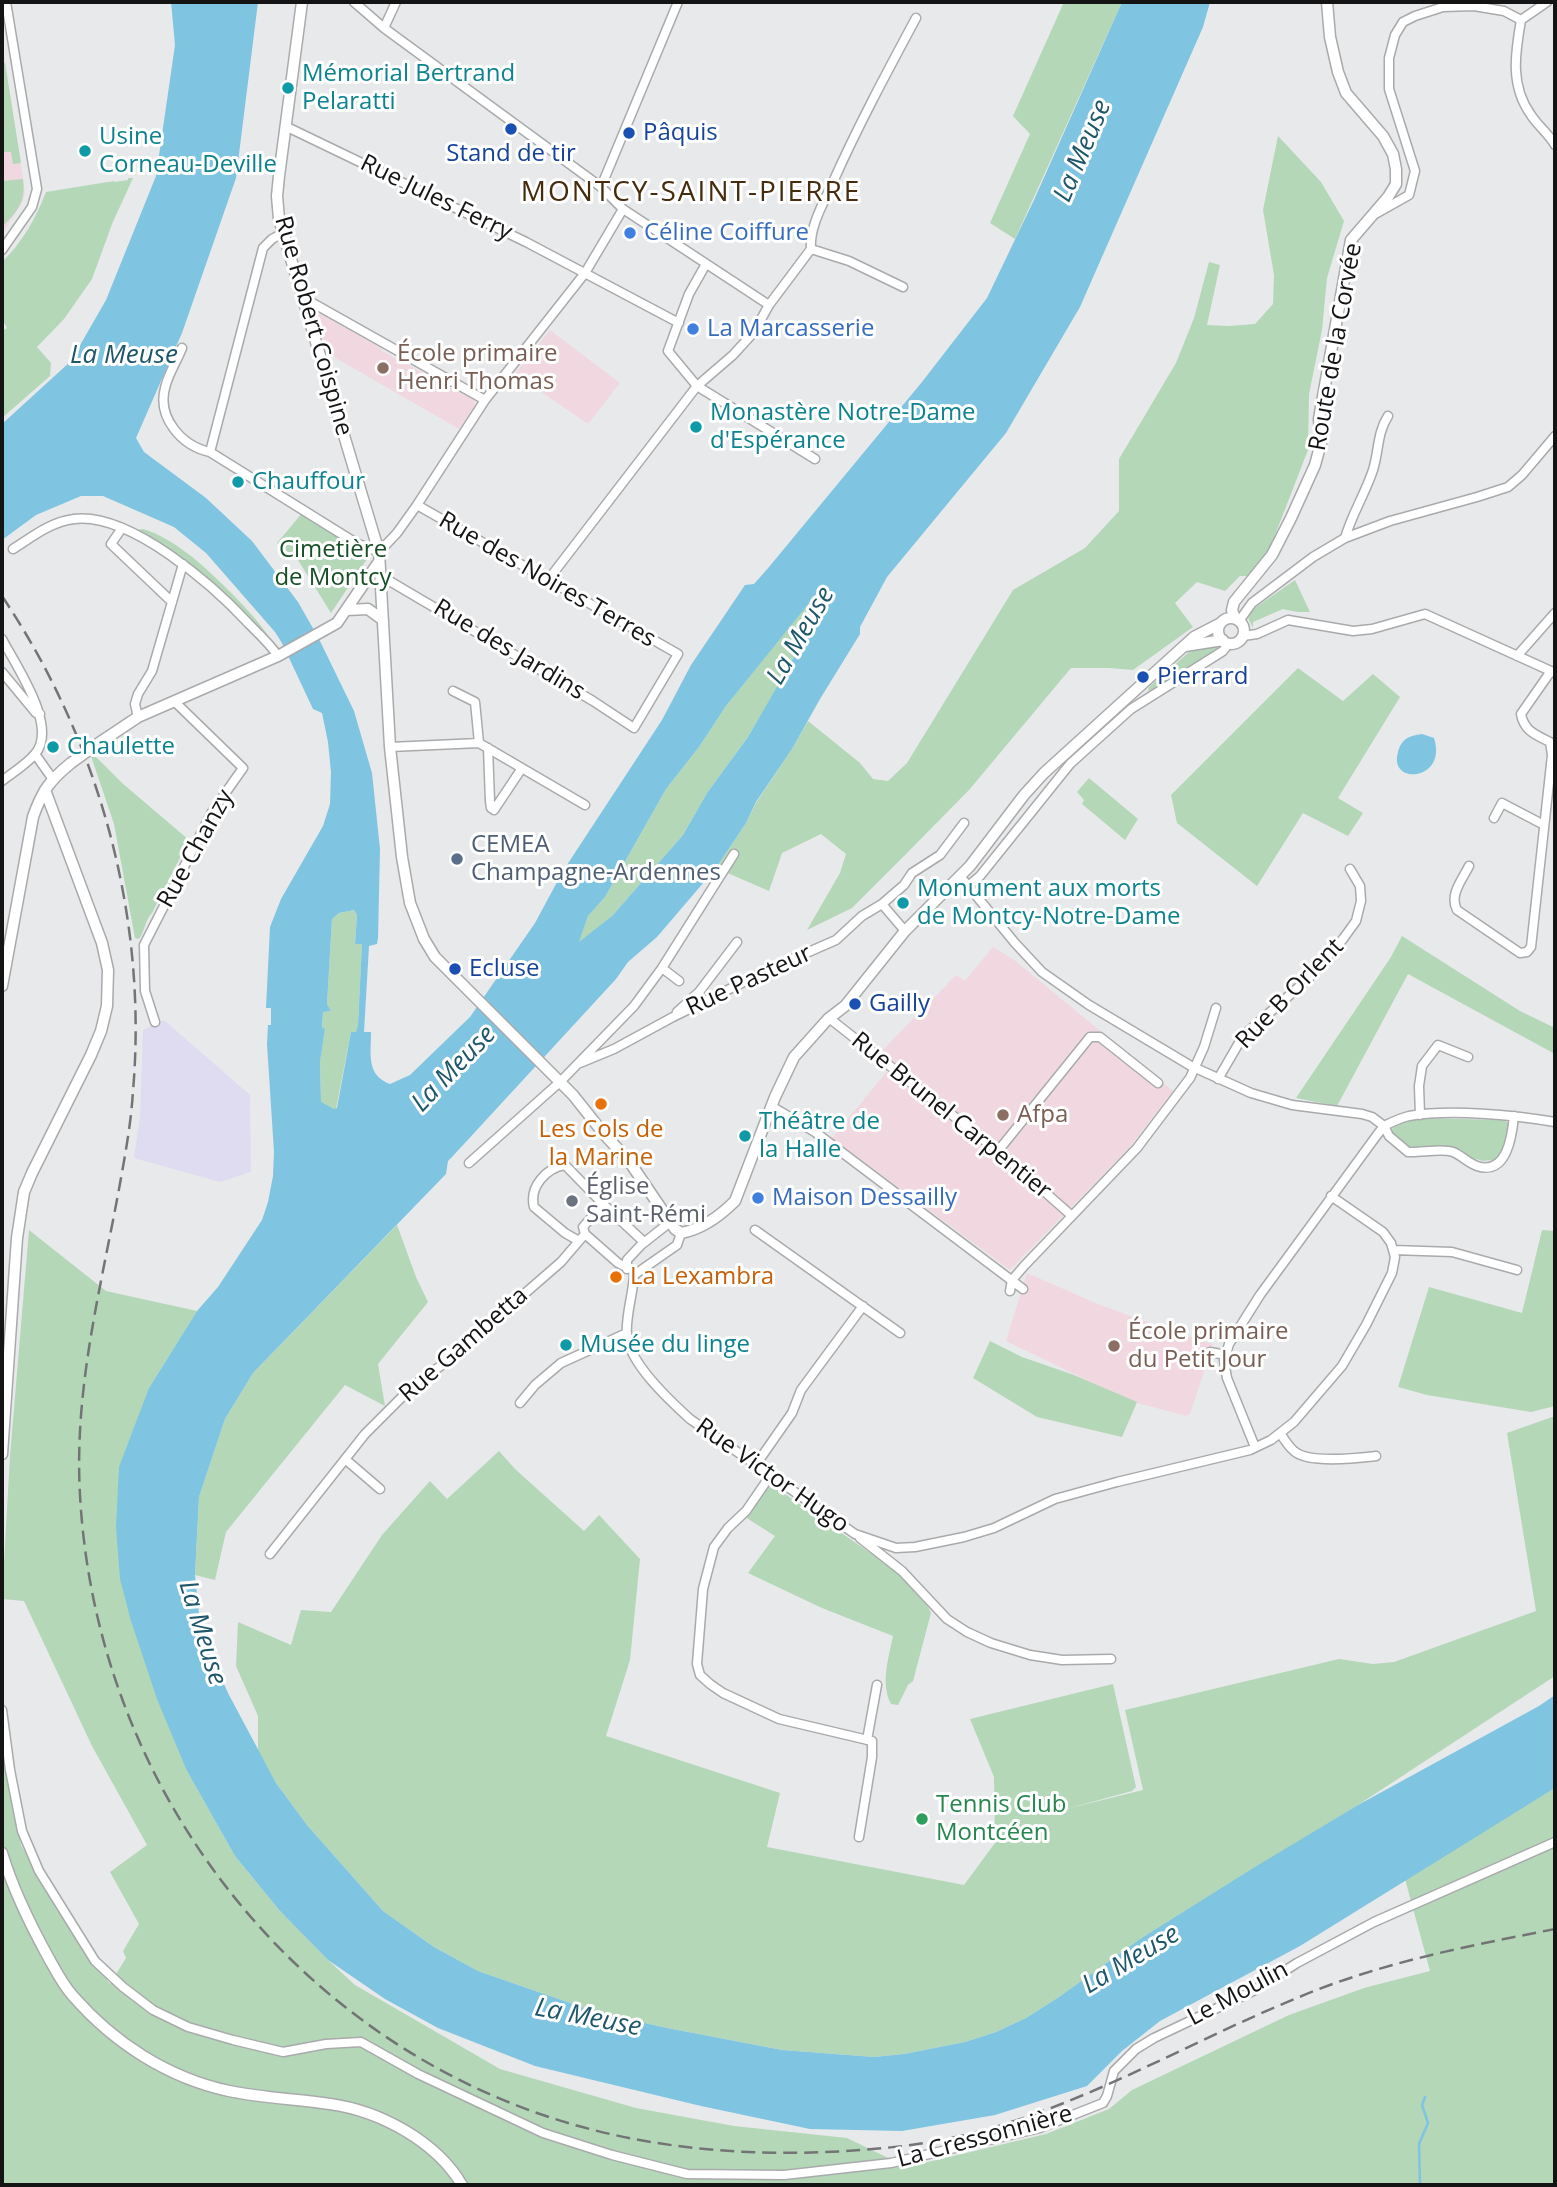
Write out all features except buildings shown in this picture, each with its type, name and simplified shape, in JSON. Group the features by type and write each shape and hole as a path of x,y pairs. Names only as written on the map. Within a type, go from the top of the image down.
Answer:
{"street":[{"path":"2,250 32,207 37,189 6,2"},
{"name":"Rue Robert Coispine","path":"302,2 277,196 279,219 379,552 378,564"},
{"path":"354,2 384,28 601,187 623,209 769,305"},
{"path":"384,28 396,2"},
{"path":"601,187 678,2"},
{"name":"Route de la Corvée","path":"1237,620 1232,610 1234,603 1272,555 1315,465 1321,443 1319,419 1351,240 1396,184 1392,154 1383,136 1346,93 1338,72 1327,2"},
{"path":"1547,2 1521,20 1515,72 1520,97 1555,145"},
{"path":"1368,218 1409,195 1415,172 1389,89 1389,58 1403,22 1443,7 1474,6 1504,10 1521,20"},
{"path":"548,580 696,386 733,355 754,332 769,305 811,249 810,240 815,225 838,171 873,97 916,18"},
{"name":"Rue Jules Ferry","path":"285,126 526,242 679,323"},
{"path":"182,348 164,389 164,412 180,436 356,542 379,552 417,505 485,400 586,273 623,209"},
{"path":"210,452 263,248 283,233"},
{"path":"811,249 849,261 903,287"},
{"path":"706,264 689,294 668,351 696,386 815,459"},
{"path":"302,297 485,400"},
{"path":"1345,538 1350,519 1364,496 1374,467 1381,427 1388,416"},
{"path":"1237,620 1252,603 1313,557 1345,538 1390,521 1508,487 1522,475 1555,436"},
{"name":"Rue des Noires Terres","path":"417,505 678,654"},
{"path":"13,550 48,526 64,521 90,519 122,528 183,564 206,581 280,655"},
{"path":"122,528 111,544 172,602"},
{"path":"138,717 135,704 152,671 183,564"},
{"path":"378,564 381,576 390,747 402,857 410,903 424,939 435,957 453,977 561,1081 629,1161 675,1228 677,1245 634,1276 627,1333 561,1363 535,1385 520,1403"},
{"path":"2,986 33,817 52,778 138,717 280,655 337,623 378,564"},
{"name":"Rue des Jardins","path":"381,576 634,728 678,654"},
{"path":"347,610 368,609 383,620"},
{"path":"1517,656 1555,612"},
{"path":"1185,646 1237,642 1243,636 1256,634 1289,620 1353,631 1372,629 1425,614 1553,672 1521,714 1523,724 1530,732 1550,742 1551,747 1531,947 1527,952 1520,953 1457,910 1454,895 1469,866"},
{"path":"634,1276 629,1274 626,1260 644,1242 675,1228 705,1225 735,1201 771,1105 794,1057 829,1018 845,1006 905,931 960,876 1044,773 1204,631 1227,619 1237,620 1244,628 1243,636"},
{"path":"1221,623 1219,631 1226,642"},
{"path":"2,639 37,705 42,729 41,743 35,754 2,781"},
{"path":"968,886 985,869 1070,764 1131,709 1223,651 1226,642"},
{"path":"2,673 40,715"},
{"path":"453,691 475,702 479,743"},
{"name":"Rue Chanzy","path":"155,1022 145,991 144,946 212,812 243,768 175,702"},
{"path":"390,747 479,743 585,805"},
{"path":"488,748 490,801 494,810 522,768"},
{"path":"35,754 52,778"},
{"path":"2,1454 17,1238 24,1192 91,1055 107,1006 108,970 102,943 45,790"},
{"path":"1494,818 1502,803 1544,825"},
{"name":"Rue Pasteur","path":"577,1064 614,1049 772,968 836,940 862,916 882,904 904,885 912,873 940,855 964,823"},
{"path":"469,1163 561,1081 634,1006 662,968 734,854"},
{"name":"Rue B Orlent","path":"1218,1079 1243,1036 1308,978 1343,940 1356,921 1362,901 1360,886 1350,869"},
{"path":"960,876 1042,972 1081,1000 1218,1079 1251,1093 1292,1105 1372,1117 1408,1152 1453,1152 1478,1167 1488,1168 1506,1154 1512,1140 1514,1116"},
{"path":"882,904 905,931"},
{"path":"673,1017 699,992 737,942"},
{"path":"662,968 679,981"},
{"path":"1010,1291 1012,1280 1137,1149 1190,1078 1216,1008"},
{"name":"Rue Brunel Carpentier","path":"829,1018 998,1151 1072,1216"},
{"path":"998,1151 1090,1037 1100,1037 1158,1083"},
{"path":"1420,1115 1419,1086 1422,1066 1438,1045 1468,1057"},
{"path":"771,1105 814,1132 1023,1289"},
{"path":"1255,1447 1227,1378 1224,1361 1229,1344 1260,1295 1384,1126 1399,1119 1420,1115 1514,1116 1555,1122"},
{"path":"626,1267 582,1237 565,1233 534,1207 533,1200 543,1175 554,1167 565,1165 644,1242"},
{"path":"1331,1196 1383,1232 1393,1250 1452,1252 1517,1270"},
{"name":"Rue Gambetta","path":"270,1554 365,1434 414,1385 446,1362 561,1262 582,1237 583,1227 603,1204"},
{"path":"755,1230 900,1333"},
{"name":"Rue Victor Hugo","path":"627,1333 634,1356 668,1399 690,1419 855,1534 896,1548 915,1546 964,1537 994,1528 1055,1500 1255,1447 1280,1433 1294,1422 1342,1366 1392,1273 1395,1257 1393,1250"},
{"path":"755,1466 792,1413 801,1390 863,1306"},
{"path":"1210,1352 1226,1355"},
{"path":"1280,1433 1295,1453 1311,1458 1376,1455"},
{"path":"345,1459 380,1489"},
{"path":"770,1476 746,1511 728,1528 714,1548 703,1589 697,1664 700,1675 723,1693 779,1718 872,1741 872,1757 859,1836"},
{"path":"855,1534 902,1571 947,1619 967,1632 991,1643 1030,1655 1062,1660 1111,1659"},
{"path":"867,1740 877,1685"},
{"name":"La Cressonnière","path":"2,1710 22,1831 39,1871 95,1961 153,2010 188,2027 284,2052 326,2044 362,2042 418,2074 543,2133 612,2155 687,2174 784,2175 891,2163 1040,2128 1102,2103 1107,2096 1111,2077"},
{"name":"Le Moulin","path":"1111,2077 1127,2058 1154,2038 1253,1991 1374,1922 1555,1842"},
{"path":"2,1854 26,1915 64,1984 89,2013 132,2049 170,2072 203,2084 251,2095 333,2104 382,2120 405,2130 426,2144 450,2167 462,2185"}],"shaded area":[{"path":"2,41 25,192 23,201 2,234"},
{"name":"École primaire Henri Thomas","path":"319,313 382,351 474,400 475,405 459,429 327,353 316,316"},
{"path":"550,330 620,383 588,424 515,374"},
{"name":"Afpa","path":"993,947 1013,959 1173,1091 1129,1148 1010,1270 832,1138 893,1064 880,1053 956,975 965,981"},
{"path":"164,1020 250,1095 251,1172 220,1182 134,1158 140,1116 143,1030"},
{"name":"École primaire du Petit Jour","path":"1027,1273 1098,1304 1213,1344 1190,1414 1186,1416 1130,1401 1006,1341"}],"green space":[{"path":"1064,2 1122,2 1015,239 990,223 1030,134 1013,116"},
{"path":"2,63 5,63 21,163 13,164 11,152 2,152"},
{"path":"1278,136 1321,182 1344,221 1327,278 1322,330 1309,394 1308,450 1268,553 1249,576 1240,576 1225,591 1197,582 1175,603 1193,627 1133,670 1071,668 969,790 852,908 807,930 840,873 846,854 821,834 782,853 769,891 716,868 808,721 860,763 873,779 888,781 907,763 1013,590 1085,548 1119,511 1119,459 1176,363 1194,318 1209,262 1220,265 1207,325 1255,324 1273,304 1274,275 1263,210"},
{"path":"133,178 112,224 92,279 64,319 37,347 51,363 50,376 2,418 2,331 7,328 2,319 2,262 28,230 46,192"},
{"path":"23,179 20,206 2,227 2,181"},
{"name":"Cimetière de Montcy","path":"303,512 367,554 367,559 331,613 298,560 277,543"},
{"path":"143,529 174,544 211,574 253,616 271,641 274,650 206,581 130,531"},
{"path":"1295,580 1310,612 1283,609 1253,622 1253,628 1248,618 1252,610"},
{"path":"817,591 814,628 748,737 707,793 683,835 612,916 578,944 588,916 605,897 666,789 699,747 726,706"},
{"path":"1214,644 1220,650 1148,691 1149,687 1189,652"},
{"path":"1298,668 1343,701 1373,674 1400,697 1338,798 1363,813 1348,836 1303,813 1257,886 1177,823 1171,795"},
{"path":"91,756 95,756 122,783 189,840 139,939 135,938 114,824"},
{"path":"1089,778 1138,819 1125,840 1082,804 1084,800 1077,792"},
{"path":"354,910 357,915 355,943 362,944 358,1024 356,1032 351,1032 334,1109 321,1103 320,1061 325,1029 322,1029 323,1012 331,1011 327,1004 332,919 339,913"},
{"path":"1402,936 1520,1011 1555,1028 1555,1054 1408,974 1337,1106 1296,1098 1391,957"},
{"path":"1417,1118 1505,1120 1511,1126 1505,1153 1494,1164 1490,1160 1472,1161 1458,1153 1408,1150 1393,1134 1392,1129 1401,1121"},
{"path":"397,1225 428,1302 378,1364 385,1406 345,1385 226,1532 215,1580 195,1575 199,1497 225,1419 253,1373"},
{"path":"29,1230 106,1291 197,1311 149,1388 187,1771 235,1856 280,1911 355,1985 500,2069 636,2108 734,2126 847,2138 907,2167 1046,2134 1109,2109 1132,2090 1289,2015 1364,1988 1430,1971 1405,1879 1555,1788 1555,2185 2,2185 2,1748 21,1845 56,1909 110,1984 126,1958 123,1951 139,1924 110,1872 147,1845 92,1746 24,1601 2,1599 10,1456"},
{"path":"1542,1230 1555,1231 1555,1406 1531,1412 1427,1395 1398,1387 1429,1287 1522,1313"},
{"path":"990,1341 1022,1357 1074,1375 1137,1402 1122,1437 1037,1417 973,1378"},
{"path":"1555,1416 1555,1676 1358,1805 1140,1939 1026,2018 965,2042 904,2054 874,2057 782,2050 662,2027 593,2011 478,1971 434,1947 383,1911 307,1825 276,1783 258,1751 258,1716 236,1666 238,1622 291,1645 301,1610 331,1612 382,1535 430,1481 447,1499 499,1451 515,1469 584,1531 599,1515 640,1559 630,1660 606,1736 780,1793 767,1847 964,1885 995,1843 994,1777 970,1719 1113,1684 1136,1787 1132,1791 1066,1809 1143,1790 1125,1710 1339,1659 1373,1664 1394,1662 1536,1611 1507,1433"},
{"path":"769,1483 895,1570 928,1607 931,1613 913,1681 908,1685 898,1705 891,1704 886,1687 886,1670 893,1636 822,1608 748,1573 775,1536 745,1517"}],"water":[{"name":"La Meuse","path":"171,2 258,2 236,178 182,333 136,438 144,452 206,498 252,541 298,602 354,711 372,773 380,849 378,938 377,944 369,946 364,1032 371,1032 373,1069 382,1080 390,1084 410,1075 470,1017 535,923 563,871 662,720 691,665 745,585 754,584 769,567 922,382 987,298 1122,2 1210,2 1203,27 1080,307 1006,433 887,577 860,627 860,634 792,749 716,868 657,937 628,962 616,979 448,1161 446,1174 253,1373 225,1419 199,1497 195,1575 199,1614 211,1656 276,1783 307,1825 383,1911 434,1947 478,1971 593,2011 782,2050 874,2057 965,2042 996,2032 1026,2018 1059,1997 1140,1939 1255,1867 1358,1805 1555,1695 1555,1788 1300,1946 1160,2021 1122,2051 1087,2086 995,2115 902,2131 810,2129 535,2066 438,2028 385,1999 328,1960 280,1911 235,1856 187,1771 157,1699 120,1579 116,1527 119,1467 149,1388 197,1311 218,1287 262,1220 268,1202 274,1152 267,1044 271,1008 266,1008 270,927 281,899 323,826 330,804 328,742 322,713 313,709 275,632 206,553 174,527 103,496 81,496 36,515 2,540 2,424 71,361 106,300 156,176 175,45","holes":["817,593 814,628 801,645 748,737 707,793 683,835 612,916 579,942 588,916 605,897 666,789 699,747 726,706","354,910 357,915 355,944 362,944 358,1024 356,1032 351,1032 337,1108 334,1109 321,1102 320,1062 325,1029 322,1028 323,1012 331,1011 327,1004 332,919 339,913"]},
{"path":"1422,734 1434,738 1436,752 1433,763 1418,774 1409,774 1401,770 1397,763 1398,752 1407,738"}],"waterway":[{"path":"1420,2185 1419,2144 1428,2123 1422,2105 1425,2097"}],"railway":[{"path":"2,596 36,652 66,710 90,770 110,832 124,896 132,960 136,1025 131,1116 90,1341 81,1417 80,1495 93,1598 121,1696 163,1789 217,1874 282,1951 359,2018 445,2072 540,2114 584,2127 628,2138 719,2150 765,2153 857,2150 955,2137 1006,2124 1104,2086 1328,1986 1392,1965 1555,1929"}],"place":[{"name":"Mémorial Bertrand Pelaratti","path":"288,88"},
{"name":"Stand de tir","path":"511,129"},
{"name":"Pâquis","path":"629,133"},
{"name":"Usine Corneau-Deville","path":"85,151"},
{"name":"Céline Coiffure","path":"630,233"},
{"name":"La Marcasserie","path":"693,329"},
{"name":"École primaire Henri Thomas","path":"383,368"},
{"name":"Monastère Notre-Dame d'Espérance","path":"696,427"},
{"name":"Chauffour","path":"238,482"},
{"name":"Pierrard","path":"1143,677"},
{"name":"Chaulette","path":"53,747"},
{"name":"CEMEA Champagne-Ardennes","path":"457,859"},
{"name":"Monument aux morts de Montcy-Notre-Dame","path":"903,903"},
{"name":"Ecluse","path":"455,969"},
{"name":"Gailly","path":"855,1004"},
{"name":"Les Cols de la Marine","path":"601,1104"},
{"name":"Afpa","path":"1003,1115"},
{"name":"Théâtre de la Halle","path":"745,1136"},
{"name":"Maison Dessailly","path":"758,1198"},
{"name":"Église Saint-Rémi","path":"572,1201"},
{"name":"La Lexambra","path":"616,1277"},
{"name":"Musée du linge","path":"566,1345"},
{"name":"École primaire du Petit Jour","path":"1114,1346"},
{"name":"Tennis Club Montcéen","path":"922,1819"}],"district":[{"name":"MONTCY-SAINT-PIERRE","path":"691,193"}]}
